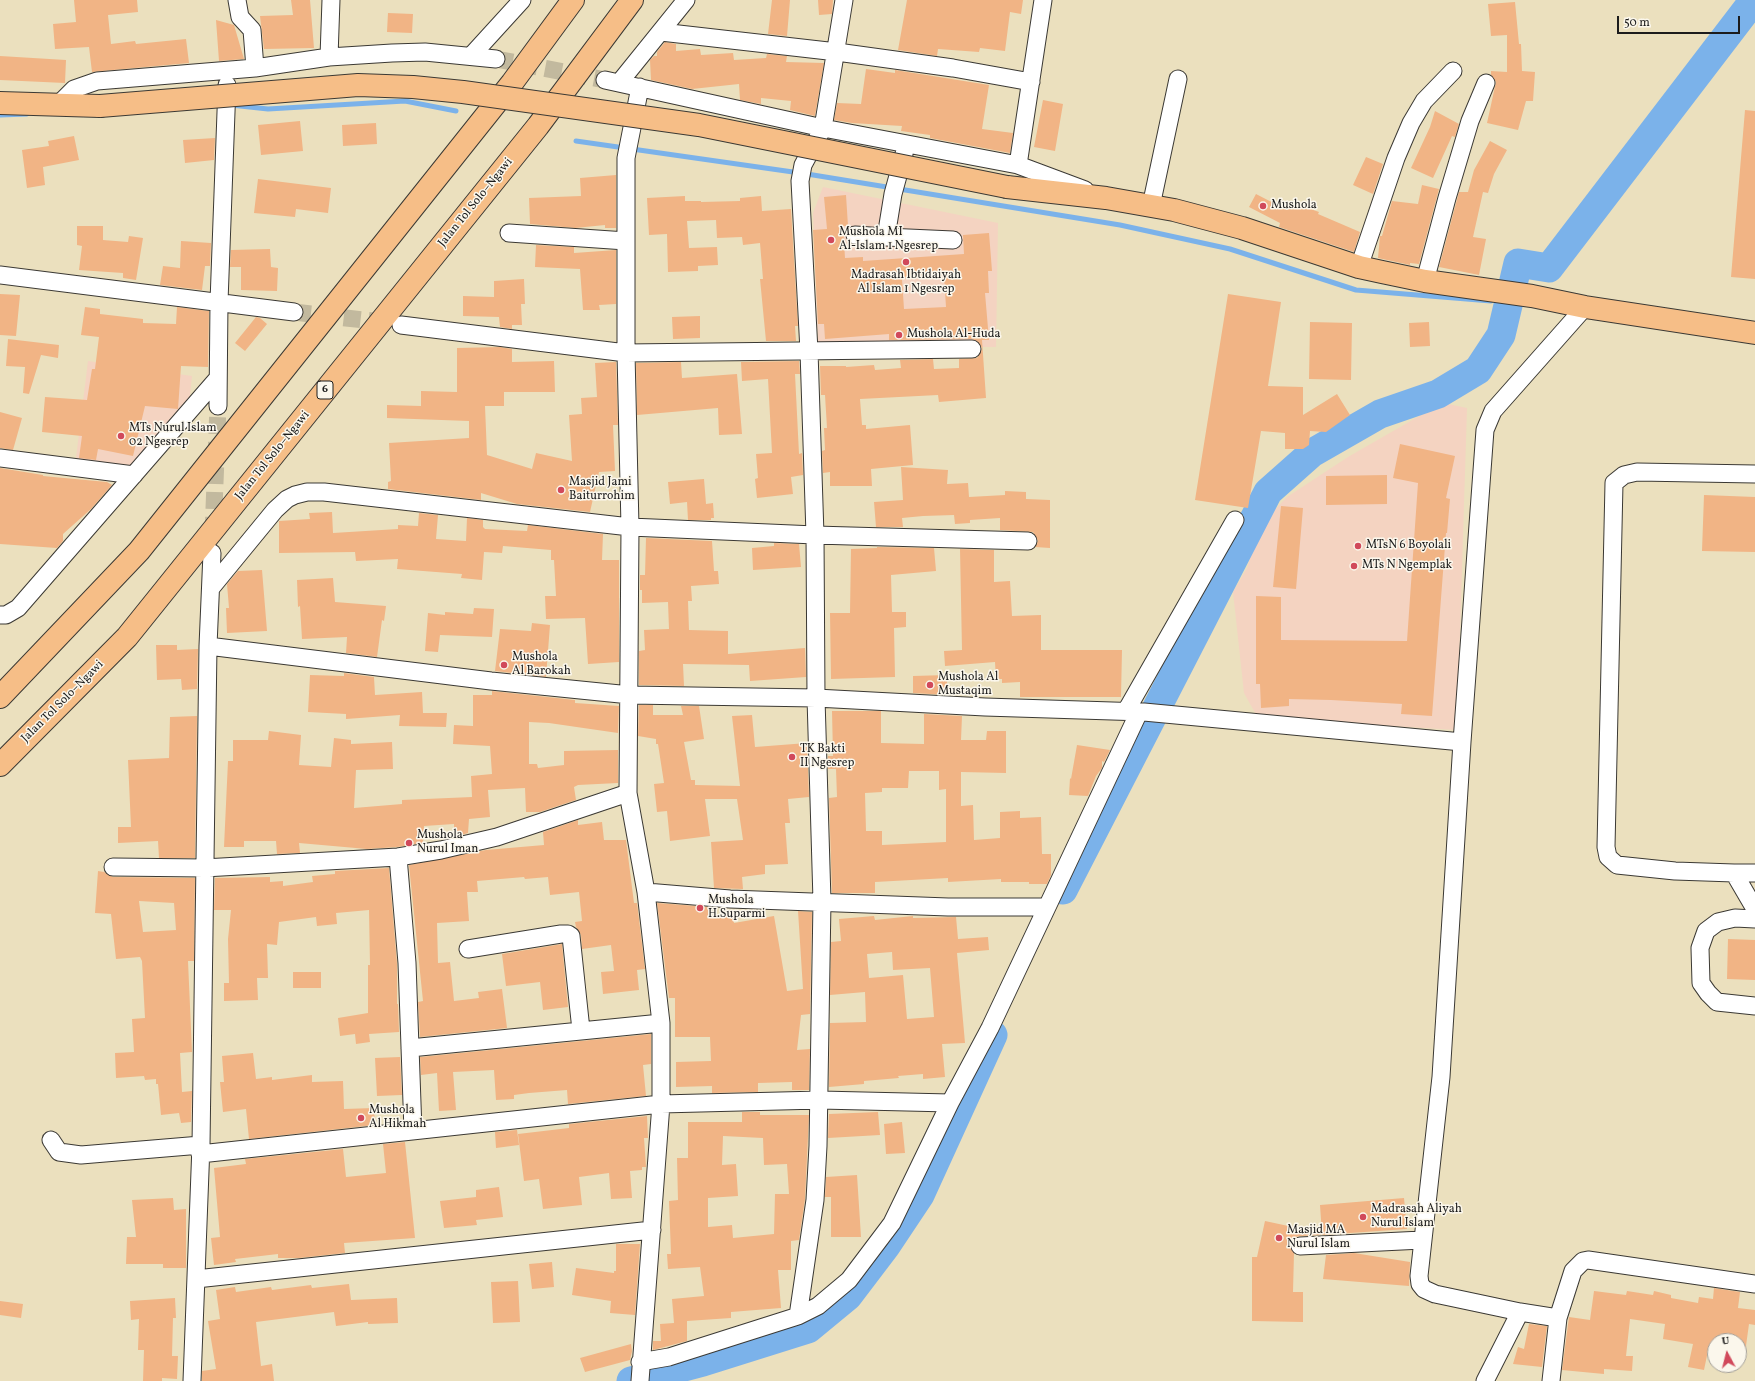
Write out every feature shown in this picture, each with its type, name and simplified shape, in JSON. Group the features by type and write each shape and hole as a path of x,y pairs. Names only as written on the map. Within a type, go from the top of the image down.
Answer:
{"main road":[{"path":"0,697 139,551 507,89 573,0"},
{"name":"Jalan Tol Solo–Ngawi","path":"0,764 127,637 538,126 632,0"},
{"path":"0,103 58,106 100,106 358,85 413,87 470,93 699,125 1006,186 1106,198 1151,206 1197,215 1242,228 1359,267 1425,281 1495,290 1585,307 1755,333"}],"street":[{"path":"237,0 240,16 252,30 255,68"},
{"path":"329,57 331,0"},
{"path":"472,56 522,0"},
{"path":"686,0 661,32 612,81 823,128 1018,165 1106,198"},
{"path":"798,1316 815,1200 820,1100 822,901 816,698 815,535 809,351 800,182 803,164 823,128 837,52 844,0"},
{"path":"1018,165 1043,0"},
{"path":"661,32 837,52 953,68 1031,82"},
{"path":"58,106 74,89 97,81 228,71 329,57 425,52 472,56 496,60"},
{"path":"218,406 219,302 228,71"},
{"path":"1359,267 1396,158 1411,123 1424,101 1453,71"},
{"path":"1151,206 1178,79"},
{"path":"1425,281 1447,198 1470,121 1486,83"},
{"path":"640,87 626,158 626,353 630,527 630,695 628,793 646,892 661,1024 661,1104 640,1372"},
{"path":"886,237 897,175 908,144"},
{"path":"509,234 626,241"},
{"path":"855,235 953,240"},
{"path":"0,275 294,312"},
{"path":"1558,1318 1520,1312 1435,1294 1424,1289 1420,1284 1419,1276 1441,1077 1462,742 1483,446 1486,425 1493,411 1585,307"},
{"path":"401,325 626,353 972,349"},
{"path":"0,615 6,615 18,608 218,378"},
{"path":"0,458 134,475"},
{"path":"1755,474 1637,472 1624,475 1614,483 1612,494 1606,847 1608,857 1617,865 1675,871 1734,873 1755,872"},
{"path":"211,588 275,510 287,499 306,492 324,492 630,527 815,535 1028,541"},
{"path":"640,1372 669,1357 798,1316 818,1306 849,1280 883,1236 892,1223 950,1103 990,1028 1136,712 1235,520"},
{"path":"192,1381 200,1150 208,646 212,553"},
{"path":"208,646 491,681 630,695 816,698 985,707 1136,712 1462,742"},
{"path":"113,867 204,868 398,856 441,850 497,837 628,793"},
{"path":"398,856 407,963 412,1131"},
{"path":"1734,873 1755,909"},
{"path":"646,892 730,899 822,901 948,907 1047,907"},
{"path":"1755,919 1735,918 1718,922 1706,931 1700,948 1701,983 1716,1002 1755,1006"},
{"path":"468,949 561,934 571,936 581,1030"},
{"path":"410,1048 581,1030 661,1024"},
{"path":"51,1140 59,1152 81,1155 200,1150 412,1131 661,1104 820,1100 950,1103"},
{"path":"196,1280 652,1230"},
{"path":"1300,1246 1422,1240"},
{"path":"1551,1381 1558,1318 1572,1271 1583,1261 1588,1260 1755,1284"},
{"path":"1485,1381 1520,1312"}],"shaded area":[{"name":"Madrasah Ibtidaiyah Al Islam 1 Ngesrep","path":"823,187 998,223 996,347 818,346 813,213"},
{"name":"MTs Nurul Islam 02 Ngesrep","path":"88,361 192,376 189,406 133,472 75,466"},
{"name":"MTsN 6 Boyolali","path":"1448,404 1467,408 1457,730 1258,718 1244,693 1233,592 1247,568 1260,525 1287,497 1348,457 1421,415"}],"building":[{"path":"74,0 137,0 138,12 108,15 111,44 135,41 136,44 186,39 189,63 92,72 89,47 55,49 53,24 76,22"},
{"path":"291,0 310,0 314,48 264,49 260,16 293,15"},
{"path":"772,0 790,0 787,36 768,34"},
{"path":"818,0 833,0 832,14 819,15"},
{"path":"907,0 1023,0 1021,14 1010,12 1005,51 980,48 979,52 938,49 937,56 898,50"},
{"path":"1515,2 1519,44 1521,44 1522,71 1535,72 1533,101 1526,101 1518,130 1487,123 1496,82 1491,75 1491,71 1507,72 1507,35 1491,36 1488,4"},
{"path":"388,13 413,14 412,33 387,32"},
{"path":"216,20 234,25 244,59 219,61"},
{"path":"665,42 676,44 676,51 700,49 701,55 733,53 734,60 766,58 767,54 787,56 786,62 824,63 815,116 790,110 791,101 761,98 761,104 740,100 739,84 692,89 651,80 650,60 654,56 657,56 657,52"},
{"path":"0,56 66,60 65,83 0,80"},
{"path":"866,69 895,73 895,70 989,85 982,129 1013,133 1010,153 930,138 930,135 901,131 902,126 852,123 834,120 837,103 861,104"},
{"path":"1043,100 1063,104 1055,151 1034,147"},
{"path":"1745,110 1755,111 1755,279 1731,277"},
{"path":"1435,111 1459,124 1455,137 1452,136 1433,178 1411,168 1430,127"},
{"path":"300,121 303,151 261,155 258,125"},
{"path":"376,123 377,144 343,146 342,125"},
{"path":"74,136 79,160 43,167 45,185 27,188 22,150 49,146 48,141"},
{"path":"215,138 214,160 185,163 183,140"},
{"path":"1490,141 1507,150 1494,174 1488,193 1483,192 1473,237 1486,239 1479,275 1439,267 1459,192 1468,192 1474,170"},
{"path":"1366,157 1383,164 1373,194 1353,185"},
{"path":"616,175 616,228 605,228 605,225 575,228 530,224 529,198 581,196 580,178"},
{"path":"258,179 331,188 328,213 296,209 295,217 254,213"},
{"path":"1422,185 1439,189 1419,264 1410,263 1410,265 1378,258 1380,236 1382,236 1392,201 1418,204"},
{"path":"1256,194 1285,209 1288,201 1319,212 1318,214 1360,232 1354,252 1279,227 1280,223 1249,207"},
{"path":"846,195 848,226 843,226 845,258 863,257 863,261 964,254 963,235 989,233 992,271 988,271 989,293 985,293 989,340 982,340 986,398 939,402 938,395 860,399 862,425 866,425 866,429 910,425 913,465 871,469 872,486 830,486 830,472 823,473 822,451 825,450 824,428 827,428 825,395 821,395 820,366 846,367 874,365 875,370 901,368 900,360 933,359 934,369 959,368 959,359 977,358 982,349 980,344 972,339 889,340 889,334 825,339 824,324 818,324 813,230 827,229 824,197","holes":["944,276 946,307 904,309 902,279"]},
{"path":"685,196 685,201 701,202 740,201 740,198 761,196 762,211 791,209 798,326 795,326 796,341 766,341 760,279 763,279 760,243 743,245 742,237 717,238 716,220 687,221 689,248 717,247 718,265 698,266 698,271 668,272 667,234 649,235 647,198"},
{"path":"77,226 103,226 103,240 128,242 129,236 143,238 136,280 123,278 123,273 79,270 82,246 77,245"},
{"path":"181,241 211,243 210,266 205,266 202,290 160,285 163,266 180,268"},
{"path":"536,245 574,247 574,253 616,250 616,304 599,305 600,310 583,310 580,269 535,267"},
{"path":"270,249 271,267 278,268 277,291 241,290 241,267 230,267 231,250"},
{"path":"524,279 525,304 521,304 522,325 512,325 512,329 500,327 499,317 463,316 463,296 494,297 494,281"},
{"path":"0,294 20,295 16,336 0,335"},
{"path":"1228,294 1281,302 1268,386 1303,387 1303,415 1337,394 1350,415 1326,432 1310,431 1309,445 1303,449 1285,449 1285,433 1261,431 1248,508 1195,500"},
{"path":"85,307 100,309 100,314 143,319 143,323 176,324 177,307 209,311 208,367 181,366 178,409 145,406 133,456 98,449 96,460 79,458 82,436 42,432 45,397 87,400 92,369 95,369 99,337 81,335"},
{"path":"700,316 700,338 673,339 672,317"},
{"path":"256,317 260,318 267,324 245,351 235,343"},
{"path":"1310,322 1352,323 1351,380 1309,379"},
{"path":"1429,322 1430,346 1410,347 1409,323"},
{"path":"8,339 59,345 58,358 41,355 29,394 23,393 25,367 6,366"},
{"path":"500,347 512,349 512,362 554,361 555,392 504,392 504,406 485,406 487,455 532,469 536,453 572,461 569,415 582,414 581,398 597,397 595,363 616,362 618,425 613,425 615,471 599,472 590,512 517,504 481,493 481,500 388,489 388,482 391,481 389,443 469,438 469,421 387,418 387,405 421,406 421,391 457,392 457,348"},
{"path":"799,361 800,374 795,374 799,454 802,453 803,475 791,477 793,494 757,498 755,479 758,478 756,454 772,453 768,379 742,381 741,362"},
{"path":"681,362 682,378 737,374 742,434 719,435 718,408 637,415 636,363"},
{"path":"0,412 22,418 13,450 0,448"},
{"path":"1400,444 1455,456 1446,498 1450,499 1432,716 1401,714 1402,704 1331,700 1289,699 1289,706 1261,708 1260,684 1256,684 1256,596 1281,597 1281,640 1407,641 1418,483 1393,478"},
{"path":"901,467 948,470 947,484 968,483 969,497 1005,495 1005,491 1026,492 1026,499 1050,500 1050,548 1035,547 1038,541 1033,532 1000,530 1000,518 970,520 970,523 955,524 954,515 923,516 902,518 903,527 876,527 874,502 903,500"},
{"path":"0,468 43,476 107,482 112,485 91,509 63,534 63,541 57,548 0,544"},
{"path":"1387,475 1387,504 1326,505 1326,476"},
{"path":"704,479 706,504 713,503 714,518 711,518 711,520 688,520 687,502 670,504 668,482"},
{"path":"1704,495 1755,497 1755,552 1702,551"},
{"path":"1281,506 1303,508 1296,589 1273,587"},
{"path":"332,512 333,533 398,529 398,525 418,526 419,513 438,515 436,539 466,541 467,518 483,520 483,527 485,529 527,531 528,525 603,534 602,560 619,560 619,662 588,664 585,618 546,619 545,596 556,596 554,560 551,560 551,550 503,546 502,553 484,552 482,580 461,578 462,574 397,569 398,559 356,561 355,552 279,553 279,521 310,519 309,513"},
{"path":"646,538 712,541 714,571 718,571 719,584 691,586 692,601 688,601 689,630 728,631 728,654 805,648 806,677 750,681 749,665 683,664 684,686 639,685 639,651 645,650 644,630 669,629 668,602 642,603 640,575 645,575"},
{"path":"774,543 799,544 801,567 753,570 752,548 774,546"},
{"path":"877,547 934,548 936,571 891,575 892,612 906,612 906,627 894,628 895,677 831,679 830,613 850,613 851,549"},
{"path":"960,549 994,550 994,582 1010,581 1012,616 1041,615 1041,650 1122,650 1121,697 1020,697 1020,682 1002,683 1002,679 996,679 995,662 945,666 944,651 962,650"},
{"path":"262,570 267,631 227,633 226,608 229,608 227,584 238,571"},
{"path":"333,578 335,602 386,606 384,621 382,620 377,657 346,653 347,637 302,639 300,606 298,607 297,580"},
{"path":"474,608 494,609 492,637 440,635 438,652 425,651 428,613 445,615 445,612 473,614"},
{"path":"532,623 550,625 546,677 495,671 500,629 531,631"},
{"path":"156,645 177,645 177,650 198,649 197,689 182,690 181,679 157,680"},
{"path":"344,673 374,677 375,695 422,692 423,713 447,713 446,727 399,726 400,715 346,719 346,714 308,712 310,675 344,676"},
{"name":"Mushola Al Mustaqim","path":"947,675 947,695 913,693 913,676"},
{"path":"492,691 575,700 575,703 619,706 618,733 549,723 529,722 529,764 537,764 538,768 564,765 564,751 618,750 618,783 578,785 574,787 576,800 540,812 526,812 525,788 488,790 490,817 469,819 468,833 454,837 454,824 424,826 423,843 397,847 367,849 299,843 300,853 277,854 276,841 244,841 244,847 224,847 228,761 233,761 233,740 268,740 269,731 301,735 299,765 331,767 334,738 351,740 351,744 392,742 393,769 356,770 354,808 402,804 402,800 472,797 471,776 492,774 490,746 453,744 454,725 473,726 473,695 492,695"},
{"path":"639,705 653,705 653,715 683,715 681,706 699,706 704,739 684,742 691,780 695,780 695,785 740,786 732,716 752,715 755,747 807,743 809,797 788,799 790,823 785,823 788,864 765,865 765,874 742,877 743,889 714,888 711,842 743,840 737,799 705,799 710,836 670,841 667,811 657,812 654,784 664,783 658,744 656,744 656,739 638,736"},
{"path":"832,711 881,711 881,743 924,744 924,714 962,716 961,740 986,740 987,731 1006,731 1006,773 961,772 961,806 973,805 974,840 1000,838 1000,812 1020,811 1020,818 1041,817 1042,854 1051,854 1051,875 1047,884 1029,884 1029,882 1001,882 1001,879 948,882 948,878 875,882 875,893 832,893 829,798 837,797 836,769 828,769 828,756 833,756","holes":["909,771 939,771 939,790 946,789 946,842 882,845 882,831 866,831 865,793 882,792 882,788 908,788"]},
{"path":"197,716 195,858 159,858 158,841 118,843 118,827 131,827 128,760 169,758 170,717"},
{"path":"1077,745 1110,750 1104,762 1102,761 1102,768 1096,776 1088,796 1069,795 1070,778 1071,779"},
{"path":"578,820 578,825 602,822 604,840 626,840 634,903 637,903 645,969 637,970 639,990 603,994 601,972 614,971 611,945 582,949 581,935 575,922 582,921 579,892 550,895 548,877 525,879 524,877 477,881 478,892 467,892 469,921 437,923 438,963 450,962 454,1001 479,998 478,992 502,989 507,1028 420,1037 418,1002 423,1001 409,865 486,850 544,845 543,832"},
{"path":"389,868 397,964 399,1032 369,1034 370,1042 356,1044 355,1034 340,1036 338,1018 368,1013 368,965 370,965 369,910 336,913 337,924 317,926 316,917 279,922 277,945 267,944 268,978 257,978 258,1000 224,1001 224,983 229,983 228,939 231,910 214,910 215,878 270,877 270,882 283,881 283,886 313,882 312,876 335,874 335,871"},
{"path":"98,871 104,872 113,877 195,878 194,961 188,961 192,1052 180,1053 182,1092 192,1091 191,1122 181,1123 179,1113 161,1115 158,1084 156,1084 156,1079 145,1080 144,1076 116,1078 115,1053 134,1052 132,1019 145,1018 142,961 140,957 116,959 111,914 95,913","holes":["139,901 174,903 176,930 143,932"]},
{"path":"657,903 710,907 710,917 733,914 734,923 774,916 787,991 803,989 798,911 812,912 810,1014 801,1015 797,1050 810,1049 809,1090 792,1090 792,1082 758,1083 758,1092 712,1093 712,1086 676,1087 676,1062 711,1061 710,1037 675,1037 675,998 669,998"},
{"path":"874,916 875,920 913,916 913,918 956,917 958,939 988,937 989,950 957,953 965,1043 942,1044 945,1077 923,1079 923,1074 898,1076 899,1078 864,1081 864,1084 829,1087 830,1023 866,1022 865,992 830,995 831,942 841,941 839,919","holes":["892,952 893,970 930,968 934,1017 907,1019 903,975 869,978 867,954"]},
{"path":"1728,939 1755,940 1755,980 1727,979"},
{"path":"562,944 568,1007 543,1010 540,982 506,986 502,954"},
{"path":"293,972 321,972 321,988 293,988"},
{"path":"651,1034 651,1064 643,1065 646,1096 568,1104 567,1090 514,1095 514,1099 496,1100 494,1070 453,1072 456,1110 439,1111 437,1073 421,1075 420,1057"},
{"path":"253,1053 256,1079 272,1077 272,1080 312,1075 312,1082 343,1081 344,1109 374,1108 375,1125 249,1139 246,1109 223,1112 220,1082 224,1082 222,1056"},
{"path":"400,1057 402,1095 377,1096 375,1058"},
{"path":"742,1112 760,1112 760,1115 809,1115 805,1199 799,1240 791,1241 791,1270 778,1270 781,1308 731,1312 731,1318 687,1321 687,1341 653,1350 653,1341 661,1341 660,1324 674,1323 672,1299 704,1296 700,1267 668,1269 667,1254 671,1254 669,1201 678,1200 677,1158 688,1158 688,1122 742,1122","holes":["723,1136 763,1138 764,1165 787,1164 789,1194 775,1194 774,1234 733,1238 732,1225 708,1227 708,1198 738,1196 736,1164 722,1165"]},
{"path":"878,1112 880,1135 828,1138 829,1114"},
{"path":"647,1116 648,1138 644,1138 646,1167 642,1167 642,1170 630,1171 632,1198 611,1199 609,1173 579,1177 582,1205 543,1209 539,1179 524,1181 518,1134 569,1128 569,1124"},
{"path":"902,1122 905,1153 886,1154 884,1124"},
{"path":"517,1130 519,1145 496,1148 495,1132"},
{"path":"405,1142 415,1238 344,1243 345,1253 299,1258 278,1258 278,1254 235,1259 236,1262 214,1265 211,1238 220,1237 214,1168 246,1164 245,1159 343,1149 346,1177 386,1173 383,1144"},
{"path":"857,1175 861,1237 831,1237 831,1197 825,1197 826,1177"},
{"path":"499,1187 503,1217 476,1220 477,1225 444,1228 440,1201 476,1197 476,1190"},
{"path":"173,1198 174,1210 186,1209 186,1268 163,1268 163,1264 126,1264 127,1237 136,1237 132,1200"},
{"name":"Madrasah Aliyah Nurul Islam","path":"1404,1198 1407,1229 1322,1235 1320,1205"},
{"path":"1265,1221 1321,1233 1321,1235 1291,1238 1290,1247 1294,1253 1293,1292 1303,1292 1303,1322 1252,1321 1252,1257 1257,1257"},
{"path":"616,1244 640,1244 635,1315 610,1313 611,1301 572,1295 576,1268 614,1273 614,1271 616,1271"},
{"path":"1354,1253 1410,1262 1409,1286 1323,1279 1326,1255"},
{"path":"552,1262 554,1287 532,1289 529,1264"},
{"path":"518,1281 520,1322 493,1323 491,1282"},
{"path":"349,1284 351,1300 397,1298 398,1323 368,1324 368,1322 336,1326 334,1312 256,1322 261,1366 272,1364 274,1381 202,1381 202,1371 216,1369 208,1321 220,1319 216,1290 235,1287 236,1292 271,1287 272,1290 311,1285 312,1288"},
{"path":"1714,1288 1740,1292 1738,1308 1755,1310 1755,1325 1749,1324 1747,1338 1747,1333 1707,1333 1707,1356 1704,1370 1688,1367 1693,1344 1663,1339 1665,1324 1630,1319 1626,1356 1633,1356 1632,1371 1604,1369 1604,1374 1562,1370 1569,1317 1590,1320 1594,1291 1626,1295 1627,1291 1653,1295 1654,1291 1671,1295 1671,1298 1698,1303 1699,1297 1713,1299"},
{"path":"175,1298 176,1318 173,1318 172,1356 178,1356 177,1379 162,1378 162,1381 143,1381 144,1350 138,1350 139,1319 131,1320 130,1301"},
{"path":"0,1301 23,1304 21,1318 0,1315"},
{"path":"1529,1324 1547,1326 1542,1367 1513,1364 1518,1347 1524,1349"},
{"path":"631,1344 632,1351 630,1360 585,1372 580,1358"}],"waterway":[{"path":"1063,890 1268,492 1312,453 1380,414 1438,394 1478,370 1501,335 1518,263 1549,268 1754,0"},
{"path":"231,105 268,109 405,101 456,111"},
{"path":"0,115 27,114"},
{"path":"576,141 807,174 1120,225 1230,249 1356,290 1491,301"},
{"path":"631,1381 703,1362 808,1329 848,1296 886,1246 920,1195 993,1035"}],"tunnel":[{"path":"496,59 605,80"},
{"path":"294,312 390,323"},
{"path":"213,534 218,406"}],"place":[{"name":"Mushola","path":"1263,206"},
{"name":"Mushola MI Al-Islam 1 Ngesrep","path":"831,240"},
{"name":"Madrasah Ibtidaiyah Al Islam 1 Ngesrep","path":"906,262"},
{"name":"Mushola Al-Huda","path":"899,335"},
{"name":"MTs Nurul Islam 02 Ngesrep","path":"121,436"},
{"name":"Masjid Jami Baiturrohim","path":"561,490"},
{"name":"MTsN 6 Boyolali","path":"1358,546"},
{"name":"MTs N Ngemplak","path":"1354,566"},
{"name":"Mushola Al Barokah","path":"504,665"},
{"name":"Mushola Al Mustaqim","path":"930,685"},
{"name":"TK Bakti II Ngesrep","path":"792,757"},
{"name":"Mushola Nurul Iman","path":"409,843"},
{"name":"Mushola H.Suparmi","path":"700,908"},
{"name":"Mushola Al Hikmah","path":"361,1118"},
{"name":"Madrasah Aliyah Nurul Islam","path":"1363,1217"},
{"name":"Masjid MA Nurul Islam","path":"1279,1238"}]}
